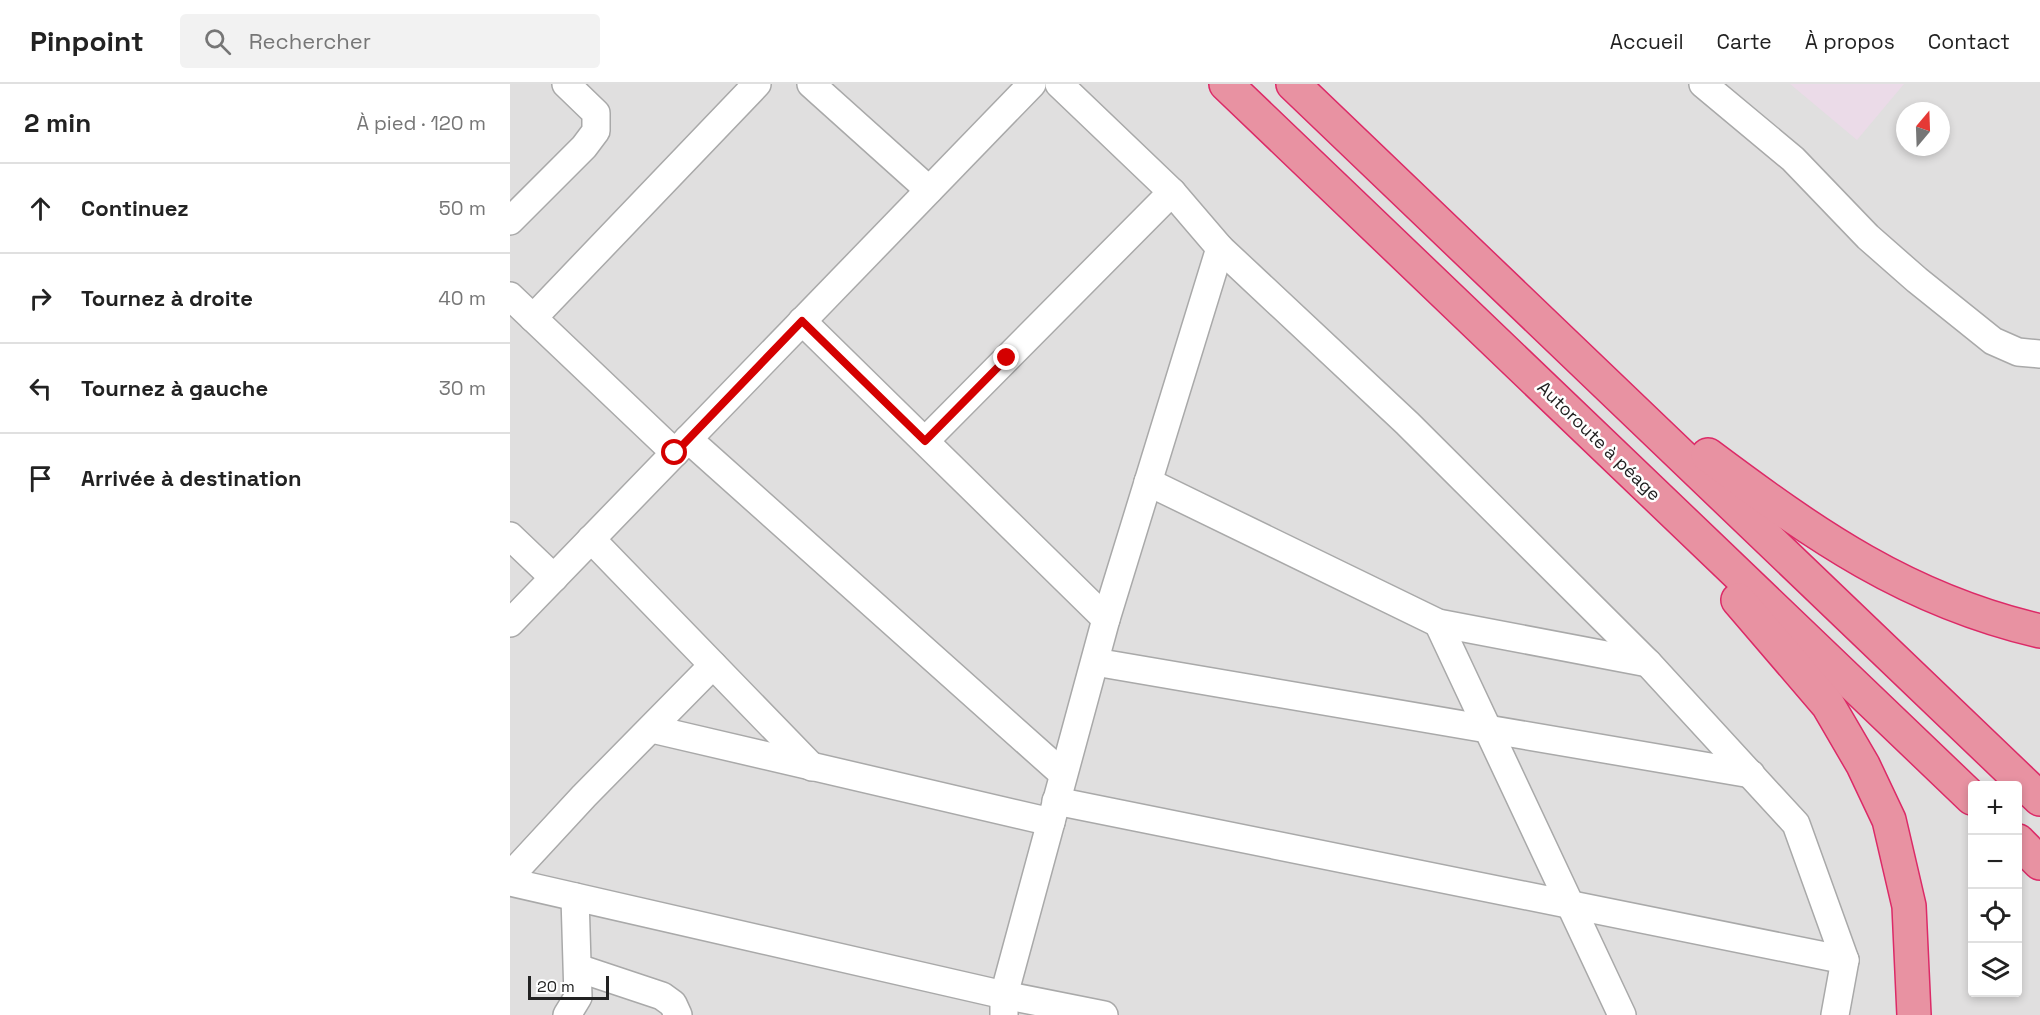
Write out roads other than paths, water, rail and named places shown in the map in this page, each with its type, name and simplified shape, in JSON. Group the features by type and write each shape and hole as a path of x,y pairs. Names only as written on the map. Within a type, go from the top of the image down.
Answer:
{"highway":[{"name":"Autoroute à péage","path":"1226,84 1968,794"},
{"path":"1293,84 1591,366 2040,799"},
{"path":"1591,366 1839,549 1925,594 1997,621 2040,631"},
{"path":"1618,460 1828,705 1863,765 1889,820 1909,906 1914,1015"},
{"path":"2022,845 2040,863"}],"street":[{"path":"510,221 584,147 596,130 596,112 566,84"},
{"path":"533,318 757,84"},
{"path":"811,84 929,190"},
{"path":"510,623 1032,84"},
{"path":"1059,84 1172,192 1220,248 1407,423 1648,663 1796,824 1845,960 1835,1015"},
{"path":"1704,84 1793,159 1868,237 1925,287 1993,341 2018,352 2040,354"},
{"path":"925,441 1172,192"},
{"path":"1004,1005 1063,774 1106,619 1220,248"},
{"path":"510,296 1063,774"},
{"path":"802,321 1106,619"},
{"path":"1148,482 1438,623 1648,663"},
{"path":"510,536 554,578"},
{"path":"591,539 812,767"},
{"path":"1438,623 1622,1015"},
{"path":"1095,662 1751,774"},
{"path":"510,876 584,795 714,665"},
{"path":"652,729 812,767 1569,904 1845,960"},
{"path":"510,882 1004,1005 1104,1015"},
{"path":"567,1015 578,997 575,897"},
{"path":"578,968 662,996 673,1004 678,1015"}]}
